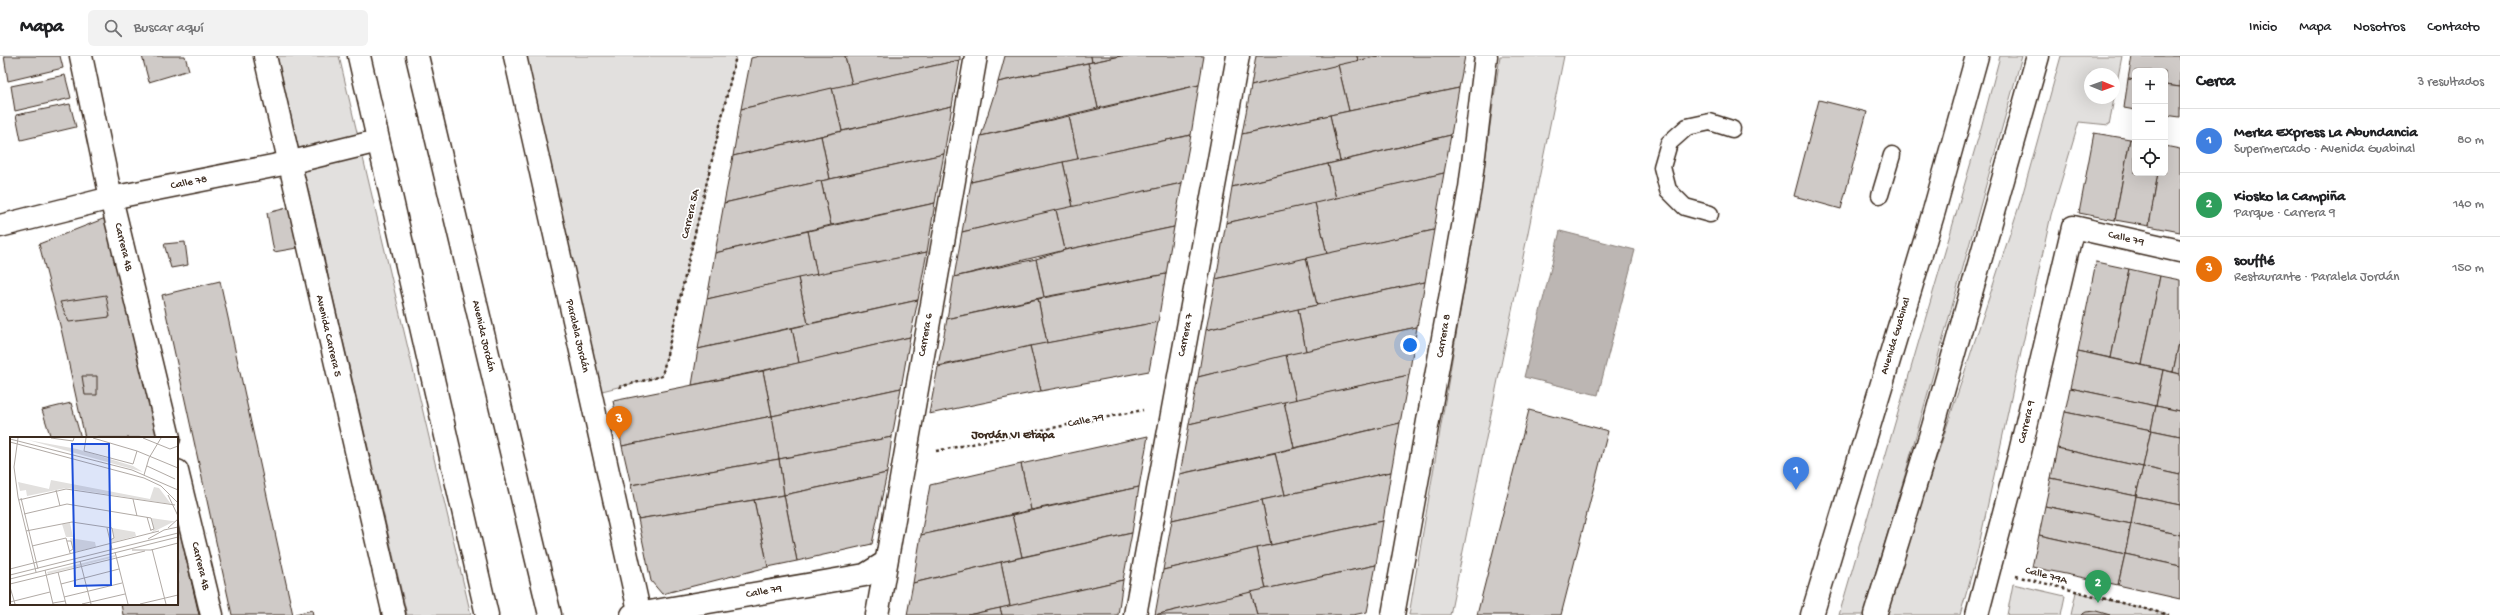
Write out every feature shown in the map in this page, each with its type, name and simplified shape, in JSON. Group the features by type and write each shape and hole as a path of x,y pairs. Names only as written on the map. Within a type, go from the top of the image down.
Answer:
{"street":[{"name":"Carrera 4B","path":"81,56 111,198 169,437"},
{"name":"Avenida Carrera 5","path":"265,56 288,163 394,615"},
{"path":"359,56 487,615"},
{"name":"Avenida Jordán","path":"417,56 550,615"},
{"name":"Paralela Jordán","path":"515,56 637,614"},
{"name":"Carrera 6","path":"877,615 976,56"},
{"name":"Carrera 7","path":"1135,615 1238,56"},
{"name":"Carrera 8","path":"1393,615 1470,188 1486,56"},
{"name":"Avenida Guabinal","path":"1812,615 1934,211 1978,56"},
{"path":"1874,615 1933,427 2038,56"},
{"name":"Calle 78","path":"0,226 111,198 288,163 378,141"},
{"name":"Calle 79","path":"2073,227 2180,251"},
{"name":"Carrera 9","path":"1977,615 2022,444 2073,227"},
{"name":"Carrera 4B","path":"178,475 212,615"},
{"name":"Calle 79","path":"637,614 701,609 865,575 886,562"}],"lane":[{"path":"1710,214 1685,207 1668,190 1662,167 1669,144 1687,127 1710,122 1732,129"},
{"path":"1880,195 1892,155"}],"path":[{"name":"Carrera 5A","path":"590,394 662,376 736,56"},
{"name":"Calle 79","path":"905,457 1173,404"},
{"name":"Calle 79A","path":"1989,569 2169,615"}],"shaded area":[{"path":"277,56 339,56 471,615 407,615"},
{"path":"515,56 736,56 662,376 590,394"},
{"path":"1500,56 1564,56 1450,615 1409,615 1482,182"},
{"path":"2000,56 2022,56 1905,475 1863,615 1839,615 1981,128"},
{"path":"2061,56 2122,56 2120,68 2084,68 2084,104 2113,104 2109,125 2079,122 2051,215 1975,563 1960,615 1885,615 2021,200"},
{"path":"1560,231 1635,250 1598,395 1524,377"},
{"path":"2013,584 2065,596 2061,615 2007,615"},
{"path":"2076,592 2169,615 2071,615"}],"building":[{"path":"4,56 60,56 63,68 8,81"},
{"path":"142,56 185,56 189,70 149,82"},
{"path":"759,56 845,56 852,84 741,109 751,58"},
{"path":"845,56 960,56 960,60 852,84"},
{"path":"1005,56 1091,56 1092,62 998,82"},
{"path":"1091,56 1121,56 1092,62"},
{"path":"1121,56 1204,56 1199,85 1098,108 1088,63"},
{"path":"1256,56 1357,56 1358,61 1251,86"},
{"path":"1357,56 1379,56 1358,61"},
{"path":"1379,56 1465,56 1459,88 1349,111 1338,65"},
{"path":"2132,56 2180,56 2180,87 2168,85 2168,68 2132,68 2132,80 2128,79"},
{"path":"960,60 952,106 842,131 832,88"},
{"path":"1088,63 1098,108 981,136 998,82"},
{"path":"1338,65 1349,111 1242,134 1251,86"},
{"path":"65,75 71,98 15,111 11,86"},
{"path":"2128,79 2132,80 2132,109 2124,108"},
{"path":"1199,85 1191,135 1078,159 1069,116"},
{"path":"2168,85 2180,87 2180,117 2168,115"},
{"path":"832,88 842,131 733,156 741,109"},
{"path":"1459,88 1451,135 1340,161 1330,115"},
{"path":"1819,100 1867,112 1841,209 1794,196"},
{"path":"70,104 76,127 21,140 16,115"},
{"path":"952,106 944,154 830,179 821,136"},
{"path":"1330,115 1340,161 1232,187 1242,134"},
{"path":"1069,116 1078,159 971,182 981,136"},
{"path":"2094,133 2130,139 2115,220 2079,213"},
{"path":"1191,135 1182,183 1073,207 1063,162"},
{"path":"1451,135 1444,173 1336,199 1328,164"},
{"path":"821,136 830,179 724,203 733,156"},
{"path":"2130,139 2132,139 2132,176 2157,176 2149,226 2115,220"},
{"path":"2168,147 2180,149 2180,232 2149,226 2157,176 2168,176"},
{"path":"944,154 935,203 831,225 821,181"},
{"path":"1063,162 1073,207 962,232 971,182"},
{"path":"1328,164 1336,199 1226,223 1232,187"},
{"path":"1444,173 1434,230 1327,254 1315,203"},
{"path":"821,181 831,225 715,253 724,203"},
{"path":"1182,183 1174,227 1065,250 1056,210"},
{"path":"935,203 927,252 817,275 808,231"},
{"path":"1315,203 1327,254 1216,279 1226,223"},
{"path":"291,207 297,248 274,252 267,213"},
{"path":"1056,210 1065,250 954,277 962,232"},
{"path":"108,217 158,437 85,437 62,333 39,244"},
{"path":"1174,227 1166,274 1044,297 1036,259 1065,250"},
{"path":"1434,230 1425,282 1317,305 1306,258"},
{"path":"808,231 817,275 707,299 715,253"},
{"path":"185,242 188,265 171,268 164,244"},
{"path":"927,252 918,300 808,324 798,278"},
{"path":"1306,258 1317,305 1206,330 1216,279"},
{"path":"1036,259 1044,297 947,319 954,277"},
{"path":"2096,262 2129,269 2111,358 2078,351"},
{"path":"2129,269 2160,276 2142,365 2111,358"},
{"path":"1166,274 1158,322 1047,343 1038,299"},
{"path":"2160,276 2180,280 2180,338 2173,372 2142,365"},
{"path":"798,278 808,324 698,349 707,299"},
{"path":"220,281 293,615 232,615 162,295"},
{"path":"1425,282 1417,327 1306,351 1298,309"},
{"path":"106,295 110,317 69,322 60,302"},
{"path":"1038,299 1047,343 938,366 947,319"},
{"path":"918,300 910,337 799,363 792,328"},
{"path":"1298,309 1306,351 1198,377 1206,330"},
{"path":"1158,322 1149,371 1041,391 1030,346"},
{"path":"1417,327 1409,375 1296,400 1286,355"},
{"path":"792,328 799,363 692,385 698,349"},
{"path":"910,337 901,388 772,416 763,371"},
{"path":"2180,338 2180,374 2173,372"},
{"path":"1030,346 1041,391 929,414 938,367"},
{"path":"2078,351 2163,370 2156,406 2070,388"},
{"path":"1286,355 1296,400 1189,424 1198,377"},
{"path":"2163,370 2180,374 2180,411 2156,406"},
{"path":"763,371 772,416 622,446 613,401"},
{"path":"1409,375 1400,423 1294,448 1284,402"},
{"path":"82,376 97,376 97,395 85,395"},
{"path":"901,388 892,437 779,459 772,416"},
{"path":"2070,388 2156,406 2151,430 2065,412"},
{"path":"1284,402 1294,448 1180,474 1189,424"},
{"path":"71,403 81,437 51,437 42,410"},
{"path":"2156,406 2180,411 2180,436 2151,430"},
{"path":"1529,410 1608,431 1561,615 1477,615"},
{"path":"2065,412 2151,430 2143,467 2057,448"},
{"path":"772,416 779,459 631,485 622,446"},
{"path":"1400,423 1391,472 1285,495 1275,453"},
{"path":"2151,430 2180,436 2180,475 2143,467"},
{"path":"1148,436 1139,487 1031,510 1021,464"},
{"path":"892,437 887,473 784,495 779,459"},
{"path":"2057,448 2143,467 2136,496 2051,478"},
{"path":"1275,453 1285,495 1172,520 1180,474"},
{"path":"779,459 784,495 638,519 631,485"},
{"path":"1021,464 1031,510 921,535 930,485"},
{"path":"2143,467 2180,475 2180,505 2136,496"},
{"path":"1391,472 1383,521 1271,545 1262,500"},
{"path":"887,473 872,544 797,561 784,495"},
{"path":"2051,478 2136,496 2131,524 2045,506"},
{"path":"1139,487 1132,533 1022,557 1012,515"},
{"path":"784,495 797,561 768,567 754,500"},
{"path":"2136,496 2180,505 2180,535 2131,524"},
{"path":"754,500 768,567 662,594 651,581 638,519"},
{"path":"1262,500 1271,545 1163,570 1172,520"},
{"path":"2045,506 2131,524 2125,554 2039,535"},
{"path":"1012,515 1022,557 913,583 921,535"},
{"path":"1383,521 1376,565 1266,589 1257,548"},
{"path":"178,523 199,615 123,615 121,605 178,605"},
{"path":"2131,524 2180,535 2180,566 2125,554"},
{"path":"1132,533 1123,580 1010,606 1001,562"},
{"path":"2039,535 2125,554 2118,585 2032,567"},
{"path":"1257,548 1266,589 1155,615 1163,570"},
{"path":"2125,554 2180,566 2180,599 2118,585"},
{"path":"1001,562 1010,606 968,615 907,615 913,583"},
{"path":"1376,565 1367,612 1353,615 1257,615 1251,592"},
{"path":"1123,580 1118,615 1002,615 1000,608"},
{"path":"1251,592 1257,615 1155,615"},
{"path":"1000,608 1002,615 968,615"},
{"path":"312,610 313,615 295,614"},
{"path":"2096,611 2110,615 2081,615 2086,612"}],"place":[{"name":"soufflé","path":"619,439"},
{"name":"Merka Express La Abundancia","path":"1796,490"},
{"name":"Kiosko la Campiña","path":"2098,603"}],"district":[{"name":"Jordán VI Etapa","path":"1013,436"}]}
